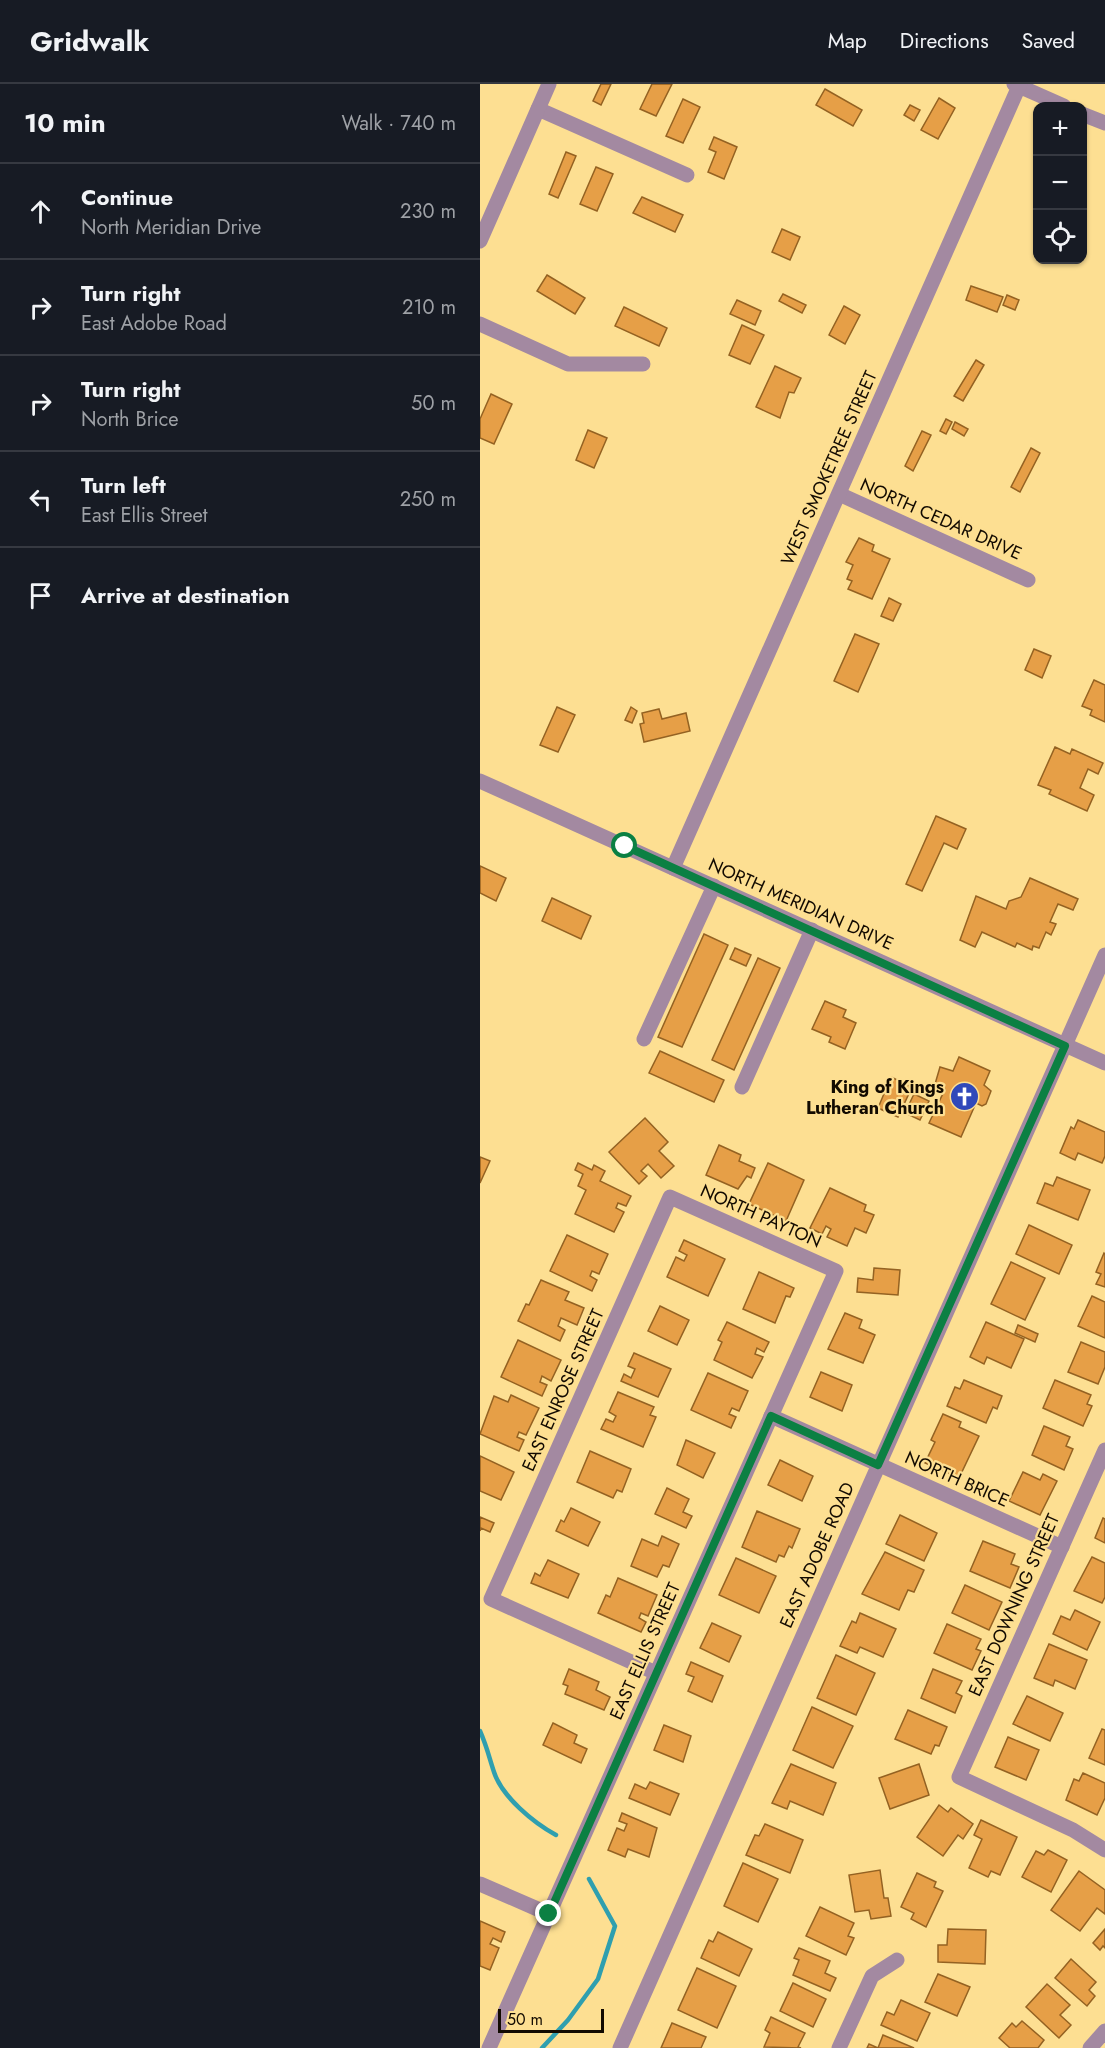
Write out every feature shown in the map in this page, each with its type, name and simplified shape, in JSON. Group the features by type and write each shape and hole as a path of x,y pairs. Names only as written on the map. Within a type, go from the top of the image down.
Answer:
{"street":[{"path":"480,241 549,84"},
{"path":"1018,85 1055,102"},
{"name":"WEST SMOKETREE STREET","path":"673,868 1018,85"},
{"path":"538,109 687,175"},
{"path":"1087,116 1105,123"},
{"path":"480,324 568,364 643,364"},
{"name":"NORTH CEDAR DRIVE","path":"839,494 1028,580"},
{"name":"NORTH MERIDIAN DRIVE","path":"480,780 1105,1063"},
{"path":"644,1039 714,886"},
{"path":"742,1087 812,930"},
{"name":"EAST ADOBE ROAD","path":"620,2048 1105,955"},
{"name":"NORTH PAYTON","path":"670,1197 836,1270"},
{"name":"EAST ENROSE STREET","path":"656,1673 491,1599 670,1197"},
{"name":"EAST ELLIS STREET","path":"489,2048 836,1270"},
{"name":"NORTH BRICE","path":"771,1416 1062,1547"},
{"name":"EAST DOWNING STREET","path":"1105,1450 959,1777 1074,1830 1105,1850"},
{"path":"480,1884 549,1914"},
{"path":"839,2048 872,1976 897,1960"},
{"path":"1090,2048 1105,2031"}],"building":[{"path":"601,84 611,84 601,105 593,101"},
{"path":"652,84 672,84 656,116 640,109"},
{"path":"825,89 862,110 853,126 816,105"},
{"path":"939,98 955,108 938,139 921,130"},
{"path":"683,99 700,107 683,143 666,136"},
{"path":"910,105 920,110 914,121 904,115"},
{"path":"714,137 737,147 724,179 708,172 716,152 709,149"},
{"path":"566,152 576,156 558,198 549,194"},
{"path":"596,167 613,174 597,211 580,204"},
{"path":"642,197 683,215 675,232 633,213"},
{"path":"782,229 800,237 790,260 772,252"},
{"path":"547,275 585,298 575,314 537,291"},
{"path":"971,286 1003,297 997,312 966,300"},
{"path":"783,294 806,305 802,313 779,301"},
{"path":"1007,295 1019,300 1015,310 1003,305"},
{"path":"737,300 761,311 755,325 730,314"},
{"path":"844,306 860,315 845,344 829,335"},
{"path":"624,307 667,328 659,346 615,326"},
{"path":"742,325 764,335 750,364 729,355"},
{"path":"976,360 984,365 963,401 954,396"},
{"path":"775,366 801,378 794,393 789,392 780,418 756,407"},
{"path":"491,394 512,404 494,444 480,438 480,419"},
{"path":"946,419 952,422 946,434 940,431"},
{"path":"955,422 968,429 964,436 952,429"},
{"path":"588,430 607,438 594,468 576,460"},
{"path":"922,431 931,435 913,471 905,466"},
{"path":"1031,448 1040,453 1020,492 1011,487"},
{"path":"859,538 874,545 872,551 890,559 872,599 848,589 852,581 847,579 853,565 846,562"},
{"path":"889,598 901,604 893,621 881,616"},
{"path":"855,634 879,644 858,692 834,681"},
{"path":"1034,649 1051,656 1042,678 1025,670"},
{"path":"1094,680 1105,685 1105,722 1090,715 1092,710 1082,706"},
{"path":"557,707 575,715 558,752 540,745"},
{"path":"631,707 637,711 632,723 625,720"},
{"path":"659,709 662,719 686,713 690,731 644,742 640,724 644,723 642,713"},
{"path":"1055,747 1070,754 1072,749 1103,763 1098,774 1088,769 1080,788 1094,795 1087,811 1049,794 1051,790 1038,785"},
{"path":"936,816 966,829 957,849 944,843 922,891 906,884"},
{"path":"480,866 506,878 496,901 480,893"},
{"path":"1030,878 1078,899 1073,910 1058,904 1050,922 1056,924 1051,935 1046,932 1039,948 1033,946 1032,950 1017,943 1015,947 982,932 975,947 960,940 976,896 1006,909 1009,901 1021,897"},
{"path":"552,898 591,916 581,939 542,921"},
{"path":"704,934 728,945 682,1047 658,1037"},
{"path":"735,948 751,955 746,966 730,959"},
{"path":"758,958 780,968 734,1070 712,1060"},
{"path":"825,1001 846,1010 843,1017 856,1023 845,1049 829,1042 831,1037 812,1029"},
{"path":"660,1051 724,1080 714,1102 649,1073"},
{"name":"King of Kings Lutheran Church","path":"959,1057 990,1071 984,1085 991,1091 986,1104 982,1106 976,1103 961,1137 929,1123 945,1089 935,1084 940,1067 953,1071"},
{"path":"891,1077 912,1087 898,1117 878,1108"},
{"path":"914,1094 929,1101 920,1120 905,1113"},
{"path":"645,1118 668,1142 659,1151 674,1166 661,1178 648,1164 641,1171 647,1176 639,1184 609,1152"},
{"path":"1078,1120 1105,1132 1105,1156 1102,1163 1078,1153 1075,1160 1060,1153 1071,1127 1074,1129"},
{"path":"719,1145 741,1155 739,1161 755,1168 751,1178 747,1176 738,1189 706,1175"},
{"path":"480,1157 490,1161 480,1183"},
{"path":"578,1163 592,1170 594,1165 605,1171 600,1181 631,1196 626,1206 618,1203 616,1208 624,1212 614,1232 575,1214 586,1190 578,1186 583,1174 575,1170"},
{"path":"768,1163 804,1180 786,1221 749,1204"},
{"path":"1057,1177 1090,1190 1078,1220 1037,1203 1045,1183 1053,1186"},
{"path":"830,1188 866,1205 864,1211 874,1215 866,1233 855,1228 847,1246 827,1237 831,1229 826,1226 822,1234 810,1228"},
{"path":"1029,1225 1072,1245 1059,1274 1016,1254"},
{"path":"567,1235 608,1254 599,1274 592,1271 590,1276 597,1280 592,1291 550,1271"},
{"path":"684,1240 725,1259 708,1296 667,1277 676,1257 684,1261 687,1255 679,1251"},
{"path":"1104,1253 1105,1287 1096,1284 1101,1274 1096,1272"},
{"path":"1011,1262 1045,1278 1025,1320 991,1304"},
{"path":"874,1268 900,1270 898,1295 857,1292 858,1278 873,1280"},
{"path":"759,1272 794,1288 790,1297 786,1296 775,1323 743,1309"},
{"path":"541,1280 569,1292 565,1300 584,1308 577,1325 561,1318 558,1326 565,1330 560,1341 518,1321"},
{"path":"1092,1296 1105,1302 1105,1338 1078,1326"},
{"path":"660,1306 689,1320 677,1345 648,1331"},
{"path":"845,1313 862,1320 859,1328 875,1335 863,1363 828,1349"},
{"path":"727,1322 769,1342 764,1352 757,1348 755,1354 763,1357 752,1378 714,1360 722,1342 718,1340"},
{"path":"986,1322 1024,1339 1011,1368 987,1357 984,1364 970,1357"},
{"path":"1018,1325 1038,1334 1035,1342 1015,1333"},
{"path":"518,1340 561,1360 551,1381 542,1376 540,1382 547,1385 542,1396 501,1377"},
{"path":"1081,1342 1105,1352 1105,1367 1098,1384 1068,1372"},
{"path":"634,1353 671,1369 658,1397 621,1381 624,1374 631,1378 635,1369 628,1366"},
{"path":"821,1372 852,1385 842,1411 810,1397"},
{"path":"708,1373 748,1391 739,1411 732,1408 729,1414 736,1417 731,1428 691,1410"},
{"path":"964,1380 1002,1396 997,1409 993,1407 986,1423 947,1406 955,1387 960,1389"},
{"path":"1055,1380 1091,1395 1087,1404 1092,1406 1083,1426 1043,1408"},
{"path":"618,1392 654,1407 650,1415 656,1417 643,1447 601,1429 606,1419 613,1422 616,1416 609,1412"},
{"path":"511,1395 539,1408 526,1435 519,1432 517,1437 524,1440 519,1451 480,1434 494,1396 508,1402"},
{"path":"943,1414 961,1422 959,1427 979,1436 959,1478 925,1463 935,1442 931,1440"},
{"path":"1044,1426 1070,1437 1066,1446 1073,1449 1064,1470 1032,1455"},
{"path":"686,1440 715,1453 703,1478 677,1465"},
{"path":"590,1451 631,1469 622,1492 617,1490 613,1498 577,1482"},
{"path":"480,1456 514,1472 501,1500 480,1491"},
{"path":"780,1460 813,1476 802,1501 768,1485"},
{"path":"1023,1472 1040,1480 1043,1474 1057,1481 1040,1515 1009,1501"},
{"path":"667,1488 689,1499 683,1512 692,1516 686,1528 655,1514"},
{"path":"571,1508 600,1522 588,1546 556,1531 561,1520 564,1522"},
{"path":"757,1511 800,1529 792,1548 789,1546 784,1557 779,1555 776,1562 742,1547"},
{"path":"900,1515 937,1533 924,1561 886,1544"},
{"path":"480,1517 494,1523 490,1532 481,1528 480,1531"},
{"path":"1103,1518 1105,1519 1105,1543 1095,1538"},
{"path":"662,1536 679,1544 669,1567 663,1565 657,1577 631,1566 642,1539 658,1546"},
{"path":"983,1541 1015,1554 1011,1564 1019,1567 1010,1588 970,1571"},
{"path":"885,1552 924,1570 914,1592 908,1590 899,1610 862,1594"},
{"path":"1092,1557 1105,1563 1105,1597 1102,1603 1074,1591"},
{"path":"736,1558 776,1576 759,1613 719,1595"},
{"path":"548,1560 579,1574 568,1598 531,1583 535,1573 540,1576"},
{"path":"618,1578 657,1595 648,1616 641,1613 639,1618 646,1622 641,1632 598,1613 606,1595 610,1597"},
{"path":"965,1585 1002,1602 989,1630 952,1613"},
{"path":"1075,1610 1100,1622 1087,1650 1053,1634 1061,1616 1070,1620"},
{"path":"860,1613 896,1629 883,1657 860,1647 857,1653 840,1646 852,1621 856,1623"},
{"path":"712,1623 741,1636 729,1662 700,1648"},
{"path":"947,1624 981,1639 976,1649 981,1651 972,1670 934,1653"},
{"path":"1049,1644 1087,1660 1075,1689 1055,1680 1053,1686 1034,1678"},
{"path":"836,1655 875,1673 856,1715 817,1698"},
{"path":"691,1662 723,1676 712,1702 688,1691 694,1677 686,1674"},
{"path":"569,1669 599,1682 596,1690 610,1697 604,1710 565,1694 568,1686 563,1684"},
{"path":"933,1669 962,1681 956,1693 962,1696 955,1713 921,1698"},
{"path":"1027,1696 1063,1713 1050,1741 1013,1724"},
{"path":"812,1707 853,1726 833,1768 793,1750"},
{"path":"908,1710 947,1727 939,1746 935,1745 931,1754 895,1739"},
{"path":"553,1723 577,1735 574,1743 587,1749 581,1763 543,1745"},
{"path":"664,1725 691,1736 683,1762 654,1750"},
{"path":"1102,1729 1105,1730 1105,1765 1089,1758"},
{"path":"1008,1737 1039,1750 1026,1780 995,1767"},
{"path":"791,1764 836,1783 823,1815 790,1801 787,1809 772,1803"},
{"path":"919,1764 929,1795 890,1809 879,1778"},
{"path":"1083,1773 1105,1783 1105,1798 1097,1815 1066,1800 1074,1779 1079,1781"},
{"path":"650,1782 679,1794 670,1815 629,1798 635,1784 646,1789"},
{"path":"939,1805 948,1812 951,1808 973,1824 963,1839 958,1835 943,1856 917,1837"},
{"path":"622,1813 657,1828 649,1857 628,1849 625,1857 608,1850 617,1828 624,1831 627,1824 619,1821"},
{"path":"981,1820 1017,1837 1000,1875 991,1871 988,1877 969,1868 982,1839 974,1835"},
{"path":"765,1824 803,1840 790,1873 746,1855 755,1835 759,1836"},
{"path":"1048,1850 1067,1860 1051,1892 1022,1877 1036,1851 1044,1855"},
{"path":"743,1863 778,1879 758,1922 724,1906"},
{"path":"880,1870 884,1898 888,1898 891,1916 871,1919 869,1910 855,1912 849,1875"},
{"path":"1079,1871 1105,1890 1105,1914 1097,1908 1080,1931 1051,1910"},
{"path":"917,1873 936,1882 934,1887 943,1891 926,1927 911,1919 914,1913 901,1907"},
{"path":"820,1907 854,1923 848,1936 854,1938 846,1955 806,1936"},
{"path":"480,1921 505,1932 501,1942 493,1938 490,1944 499,1948 490,1970 480,1966"},
{"path":"948,1929 986,1930 985,1964 938,1962 938,1945 947,1945"},
{"path":"1105,1929 1105,1948 1103,1946 1100,1950 1093,1943"},
{"path":"718,1932 752,1949 739,1976 701,1958 709,1940 713,1942"},
{"path":"799,1948 830,1961 825,1973 836,1978 830,1991 793,1975 799,1960 794,1958"},
{"path":"1071,1959 1096,1982 1089,1990 1095,1996 1087,2006 1055,1978"},
{"path":"697,1968 736,1986 717,2028 678,2010"},
{"path":"938,1974 970,1987 957,2016 925,2002"},
{"path":"793,1983 826,1999 813,2027 780,2011"},
{"path":"1047,1984 1070,2005 1060,2015 1071,2025 1059,2038 1026,2007"},
{"path":"901,2000 930,2013 917,2041 881,2025 887,2012 894,2015"},
{"path":"771,2017 805,2033 798,2047 801,2048 764,2047 770,2033 765,2030"},
{"path":"1022,2021 1044,2040 1038,2048 1010,2048 999,2038 1012,2023 1016,2027"},
{"path":"672,2023 706,2037 701,2048 661,2048"},
{"path":"883,2035 914,2048 878,2048"}],"waterway":[{"path":"480,1731 494,1772 504,1791 538,1824 556,1835"},
{"path":"542,2048 568,2020 598,1979 615,1926 589,1879"}],"place":[{"name":"King of Kings Lutheran Church","path":"965,1097"}],"route":[{"path":"549,1914 771,1416 878,1465 1065,1046 625,846"}]}
